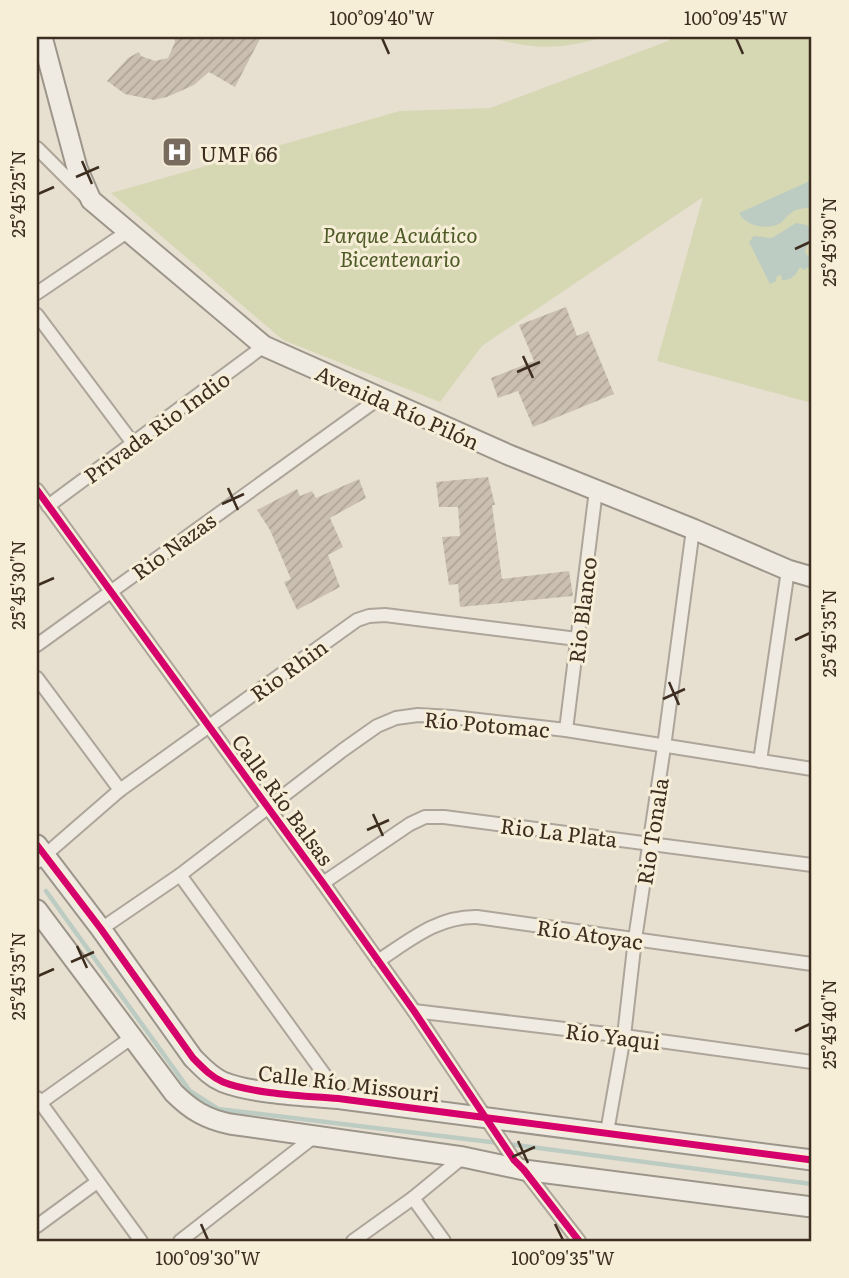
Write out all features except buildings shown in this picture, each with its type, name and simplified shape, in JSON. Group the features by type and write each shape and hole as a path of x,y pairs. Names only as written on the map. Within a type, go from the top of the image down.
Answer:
{"street":[{"path":"42,37 77,168 91,200"},
{"name":"Avenida Río Pilón","path":"37,148 127,232 264,346 509,455 812,578"},
{"path":"37,293 127,232"},
{"path":"37,315 132,442"},
{"name":"Privada Rio Indio","path":"48,506 264,346"},
{"name":"Rio Nazas","path":"37,645 377,398"},
{"name":"Calle Río Balsas","path":"37,490 323,883 519,1165 579,1241"},
{"name":"Rio Blanco","path":"566,730 596,490"},
{"name":"Rio Tonala","path":"607,1132 624,1036 635,939 693,529"},
{"path":"760,761 788,570"},
{"name":"Rio Rhin","path":"39,854 120,790 344,627 369,616 385,615 577,639"},
{"path":"37,678 120,790"},
{"name":"Río Potomac","path":"101,929 180,875 377,726 396,718 418,715 452,717 566,730 812,769"},
{"name":"Rio La Plata","path":"323,883 384,840 425,817 650,842 812,865"},
{"name":"Calle Río Missouri","path":"39,854 101,929 193,1058 223,1082 491,1125 607,1132 812,1160"},
{"path":"180,875 342,1099"},
{"path":"37,910 174,1093 189,1108 206,1118 230,1124 812,1207"},
{"name":"Río Atoyac","path":"378,961 433,925 461,917 812,964"},
{"name":"Río Yaqui","path":"414,1011 812,1062"},
{"path":"131,1038 38,1102 141,1241"},
{"path":"180,1241 316,1136"},
{"path":"353,1241 413,1198 463,1157"},
{"path":"37,1226 97,1182"},
{"path":"413,1198 444,1241"}],"green space":[{"path":"487,37 606,37 546,47"},
{"name":"Parque Acuático Bicentenario","path":"673,37 812,37 812,403 657,361 703,197 482,346 440,402 283,340 111,193 400,111 490,108"}],"shaded area":[{"path":"812,180 812,208 796,210 779,224 756,226 746,221 739,213"},
{"path":"796,223 807,225 809,229 810,238 805,252 812,265 803,270 800,267 788,280 782,280 781,275 777,276 776,281 770,284 749,242 754,236 772,238"}],"waterway":[{"path":"46,891 190,1091 218,1109 499,1143"},
{"path":"508,1144 812,1184"}],"cycle path":[{"path":"37,490 323,883 414,1011 514,1160 579,1241"},
{"path":"37,845 193,1058 223,1082 265,1092 342,1099 812,1160"}],"place":[{"name":"UMF 66","path":"177,152"}]}
